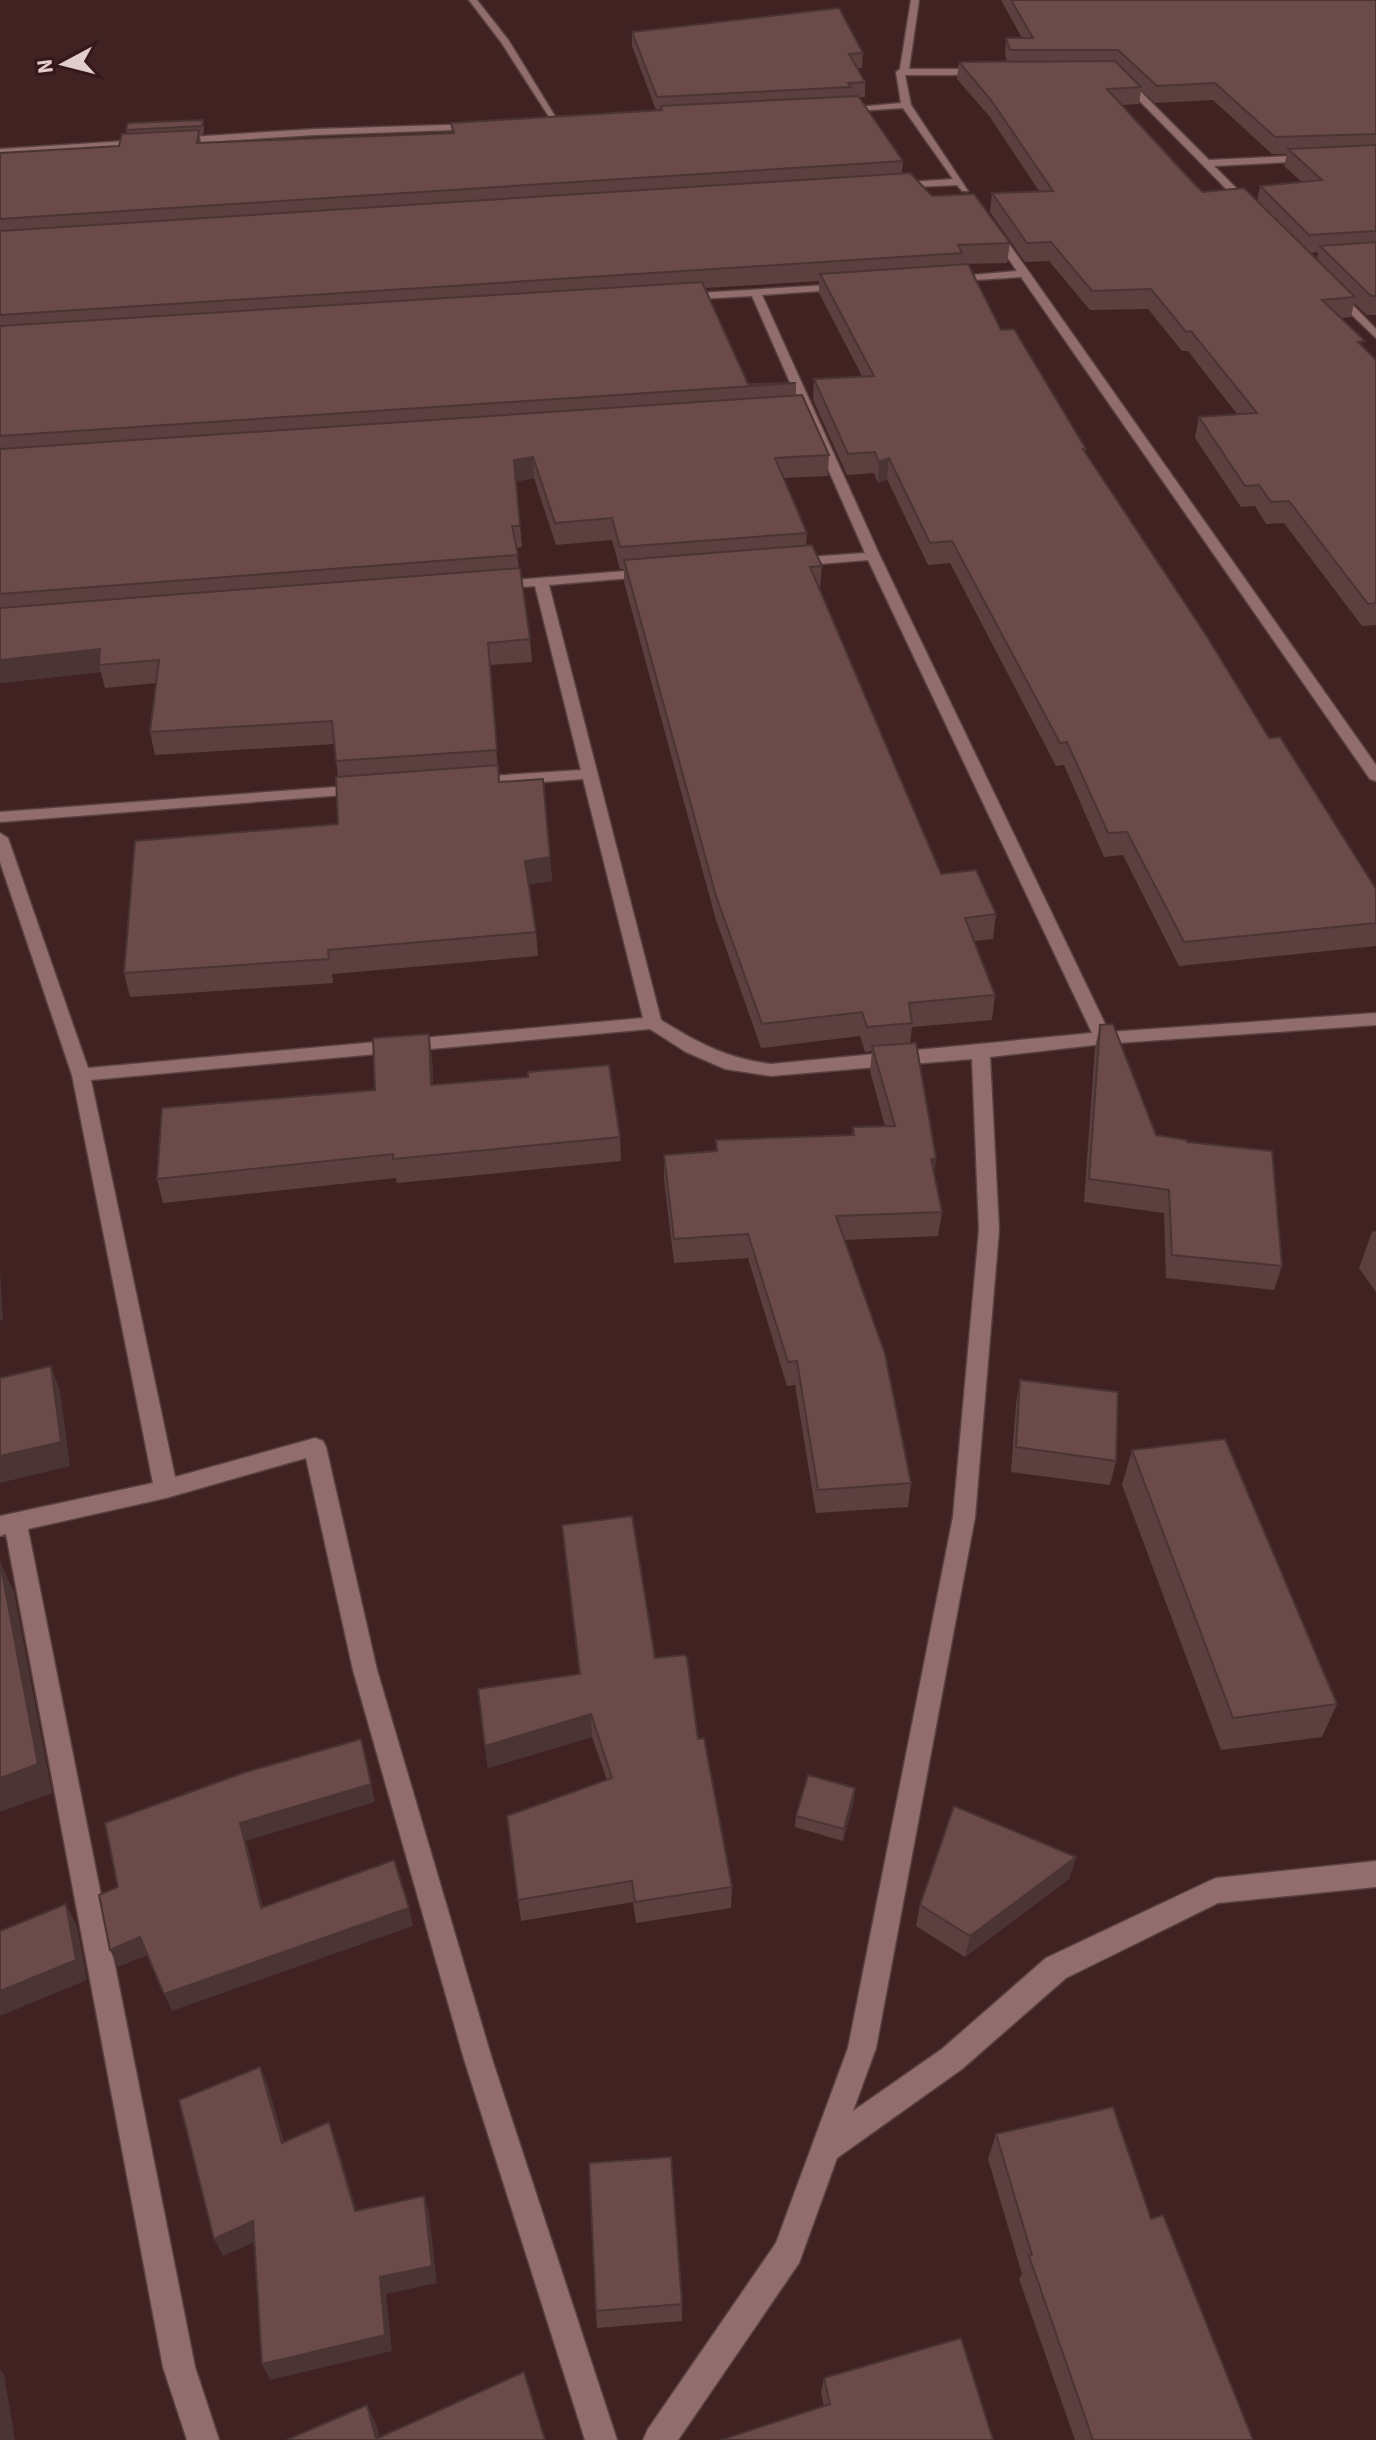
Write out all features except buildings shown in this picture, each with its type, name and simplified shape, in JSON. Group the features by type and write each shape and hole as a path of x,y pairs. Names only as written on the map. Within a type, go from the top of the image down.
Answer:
{"street":[{"path":"473,0 505,41 558,124"},
{"path":"904,72 915,0"},
{"path":"995,72 900,72 906,105 1376,776"},
{"path":"1116,72 1259,217"},
{"path":"829,109 906,105"},
{"path":"543,125 572,124"},
{"path":"0,152 315,132 482,127"},
{"path":"1207,163 1330,158"},
{"path":"881,187 960,182"},
{"path":"930,281 1025,274"},
{"path":"1323,281 1376,335"},
{"path":"661,298 851,286"},
{"path":"756,293 800,409 1103,1038"},
{"path":"778,563 873,556"},
{"path":"477,586 667,571"},
{"path":"541,581 653,1023"},
{"path":"461,783 588,774"},
{"path":"0,817 381,789"},
{"path":"0,838 81,1075 166,1489"},
{"path":"81,1075 653,1023 692,1048 732,1065 771,1070 1103,1038 1376,1019"},
{"path":"659,2440 788,2252 862,2048 964,1517 989,1230 981,1052"},
{"path":"203,2440 179,2367 7,1524 166,1489 315,1447 365,1670 478,2059 601,2440"},
{"path":"826,2148 952,2059 1056,1968 1216,1891 1376,1874"}]}
